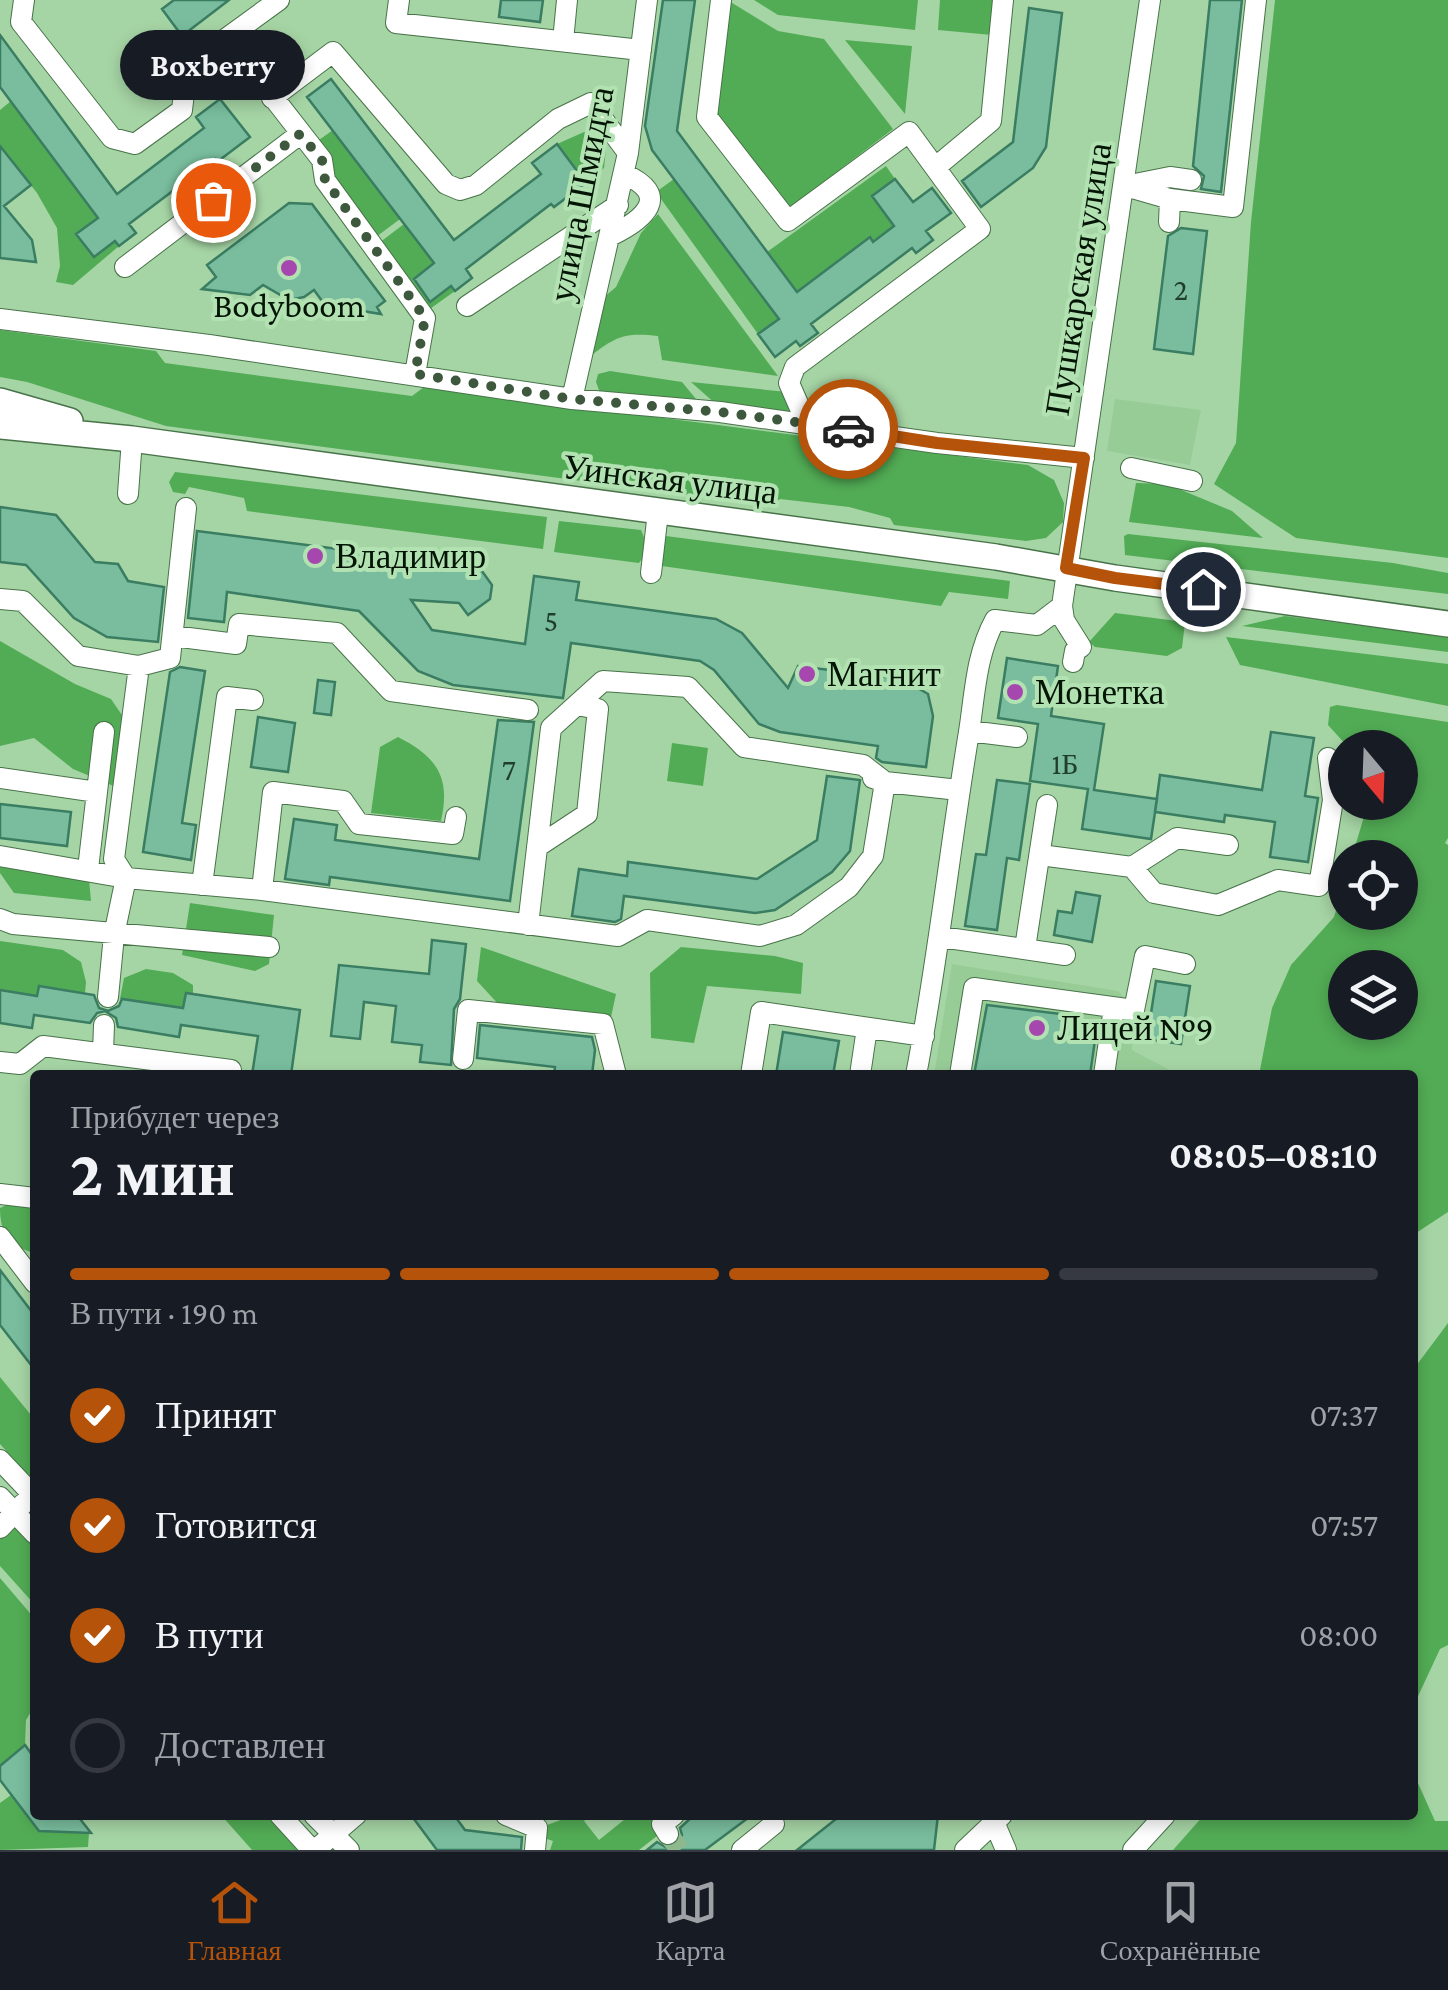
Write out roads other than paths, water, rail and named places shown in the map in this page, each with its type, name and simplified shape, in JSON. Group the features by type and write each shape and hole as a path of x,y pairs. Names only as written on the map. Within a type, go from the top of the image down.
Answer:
{"main road":[{"path":"0,401 132,440"},
{"name":"Уинская улица","path":"0,426 132,440 1448,624"}],"street":[{"path":"24,0 22,22 112,138 135,144 182,110 187,67 279,0"},
{"path":"399,0 396,23 641,50"},
{"path":"563,41 568,0"},
{"name":"улица Шмидта","path":"572,399 626,164 647,0"},
{"path":"721,0 707,116 788,221 909,132 980,228 795,367 789,384 806,422"},
{"path":"937,166 990,121 1003,0"},
{"name":"Пушкарская улица","path":"1062,606 1150,0"},
{"path":"1125,186 1170,200 1233,208 1256,0"},
{"path":"227,38 322,160 325,180 425,318 415,374"},
{"path":"272,98 333,52 446,184 460,190 476,184 558,119 590,103 626,164 650,194 649,209 638,222 612,234"},
{"path":"125,267 300,134"},
{"path":"1125,186 1170,177 1191,180"},
{"path":"1169,222 1170,200"},
{"path":"467,306 618,205"},
{"path":"0,319 415,374 572,399 806,422 937,443 1084,458"},
{"path":"128,494 132,440"},
{"path":"1131,468 1192,481"},
{"path":"0,598 23,601 78,656 139,666 170,658 186,508"},
{"path":"651,573 658,512"},
{"path":"917,1070 941,937 982,645 996,620 1037,625 1062,606 1064,620 1081,647 1075,651 1072,662"},
{"path":"173,636 236,644 239,624 337,634 392,691 528,710"},
{"path":"108,997 114,935 126,878 114,859 139,666"},
{"path":"528,925 552,728 603,681 688,686 744,748 863,765 885,782"},
{"path":"202,884 227,697 253,700"},
{"path":"537,848 587,814 598,709 576,705"},
{"path":"969,731 1017,737"},
{"path":"88,868 104,732"},
{"path":"816,768 862,774 885,782 959,790"},
{"path":"0,778 97,792"},
{"path":"0,856 88,868 126,878 262,890 618,936 648,920 760,936 796,925 849,887 873,856 885,782"},
{"path":"262,890 273,792 342,801 359,824 453,834 456,817"},
{"path":"1025,948 1046,804"},
{"path":"1132,867 1154,893 1218,905 1278,880 1319,886 1331,820"},
{"path":"1040,855 1132,867 1177,838 1228,846"},
{"path":"0,918 14,924 114,935 269,947"},
{"path":"941,937 1065,955"},
{"path":"961,1070 974,988 1134,1010 1145,956 1185,964"},
{"path":"1105,1070 1114,1008"},
{"path":"463,1059 468,1010 602,1024 615,1070"},
{"path":"752,1070 761,1012 924,1036"},
{"path":"104,1026 104,1053"},
{"path":"861,1070 867,1028"},
{"path":"0,1062 20,1064 44,1046 230,1070"},
{"path":"0,1194 30,1197"},
{"path":"0,1237 30,1276"},
{"path":"0,1460 30,1492"},
{"path":"0,1528 7,1504"},
{"path":"7,1504 30,1529"},
{"path":"285,1820 313,1850 350,1820"},
{"path":"318,1820 349,1850"},
{"path":"518,1820 536,1828 534,1850"},
{"path":"965,1850 996,1820"},
{"path":"998,1820 1006,1850"},
{"path":"1132,1850 1159,1820"},
{"path":"742,1850 774,1824"}],"tunnel":[{"path":"668,1834 680,1850"}],"place":[{"name":"Boxberry","path":"213,200"},
{"name":"Bodyboom","path":"289,268"},
{"name":"Владимир","path":"315,556"},
{"name":"Магнит","path":"807,674"},
{"name":"Монетка","path":"1015,692"},
{"name":"Лицей №9","path":"1037,1028"}]}
